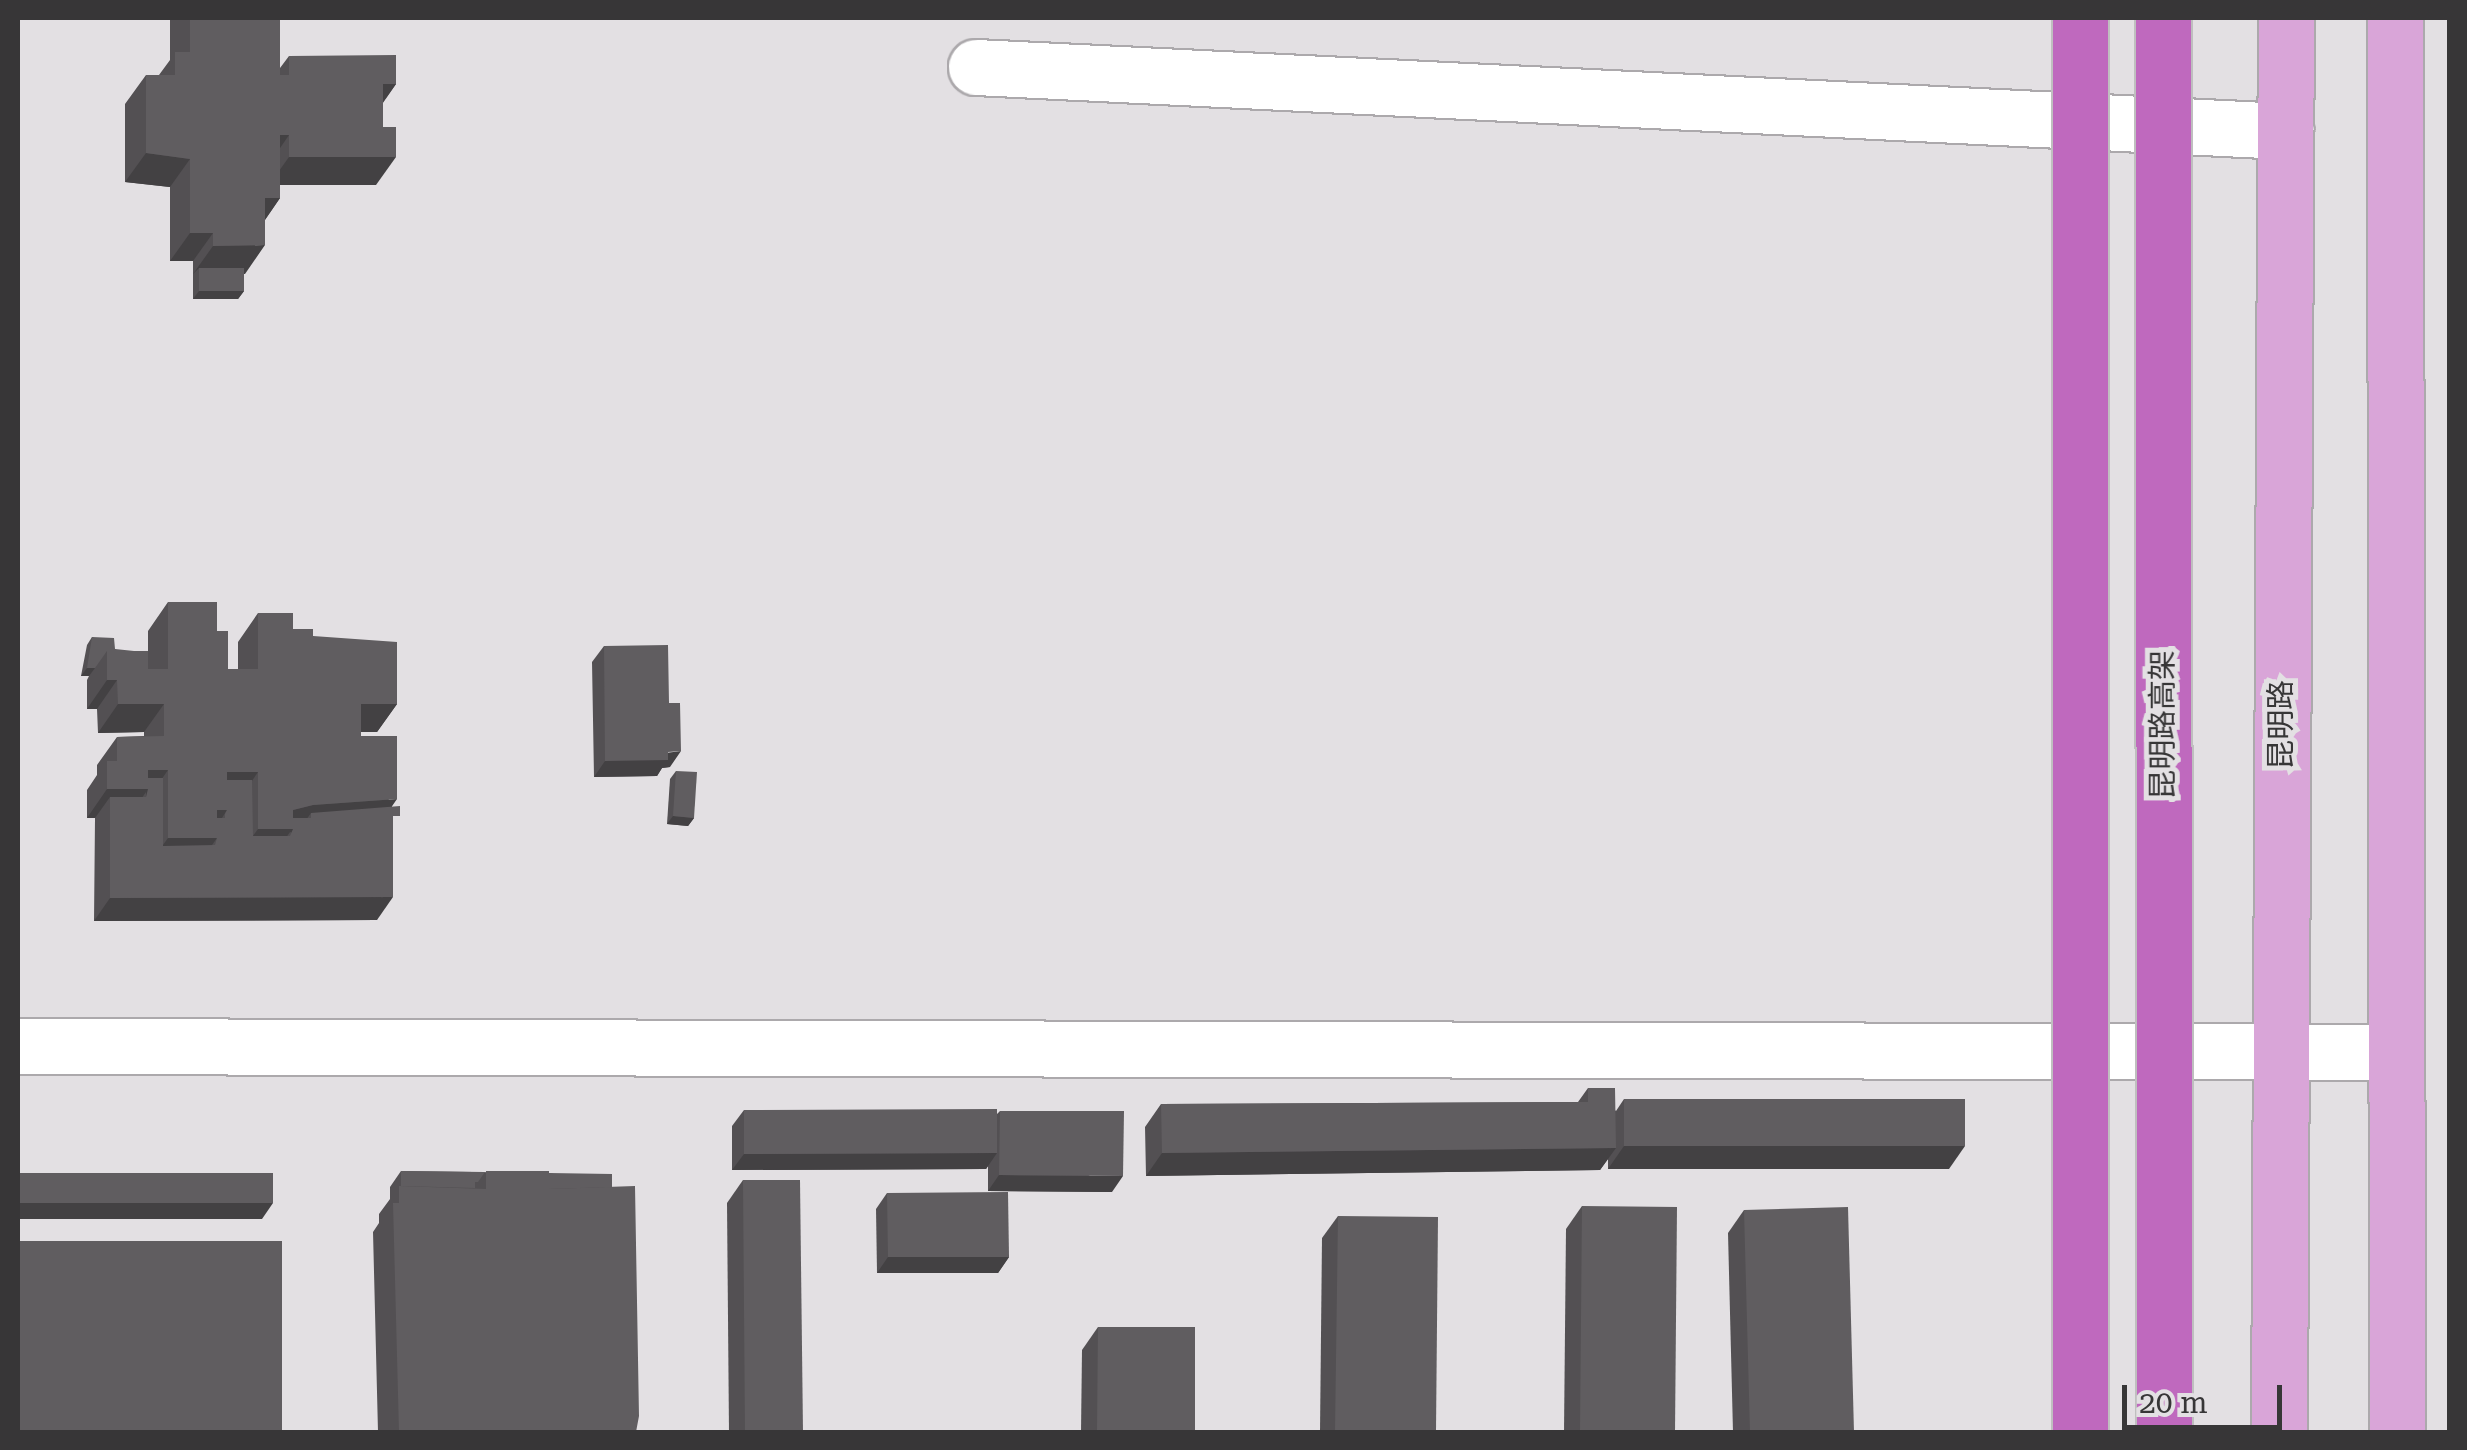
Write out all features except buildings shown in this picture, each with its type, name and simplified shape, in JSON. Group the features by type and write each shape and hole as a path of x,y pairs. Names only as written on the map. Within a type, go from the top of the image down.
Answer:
{"highway":[{"path":"2080,18 2080,1432"},
{"name":"昆明路高架","path":"2163,18 2164,1432"}],"main road":[{"name":"昆明路","path":"2279,1432 2286,18"},
{"path":"2395,18 2398,1432"}],"street":[{"path":"976,67 2286,131"},
{"path":"18,1046 2396,1052"}]}
